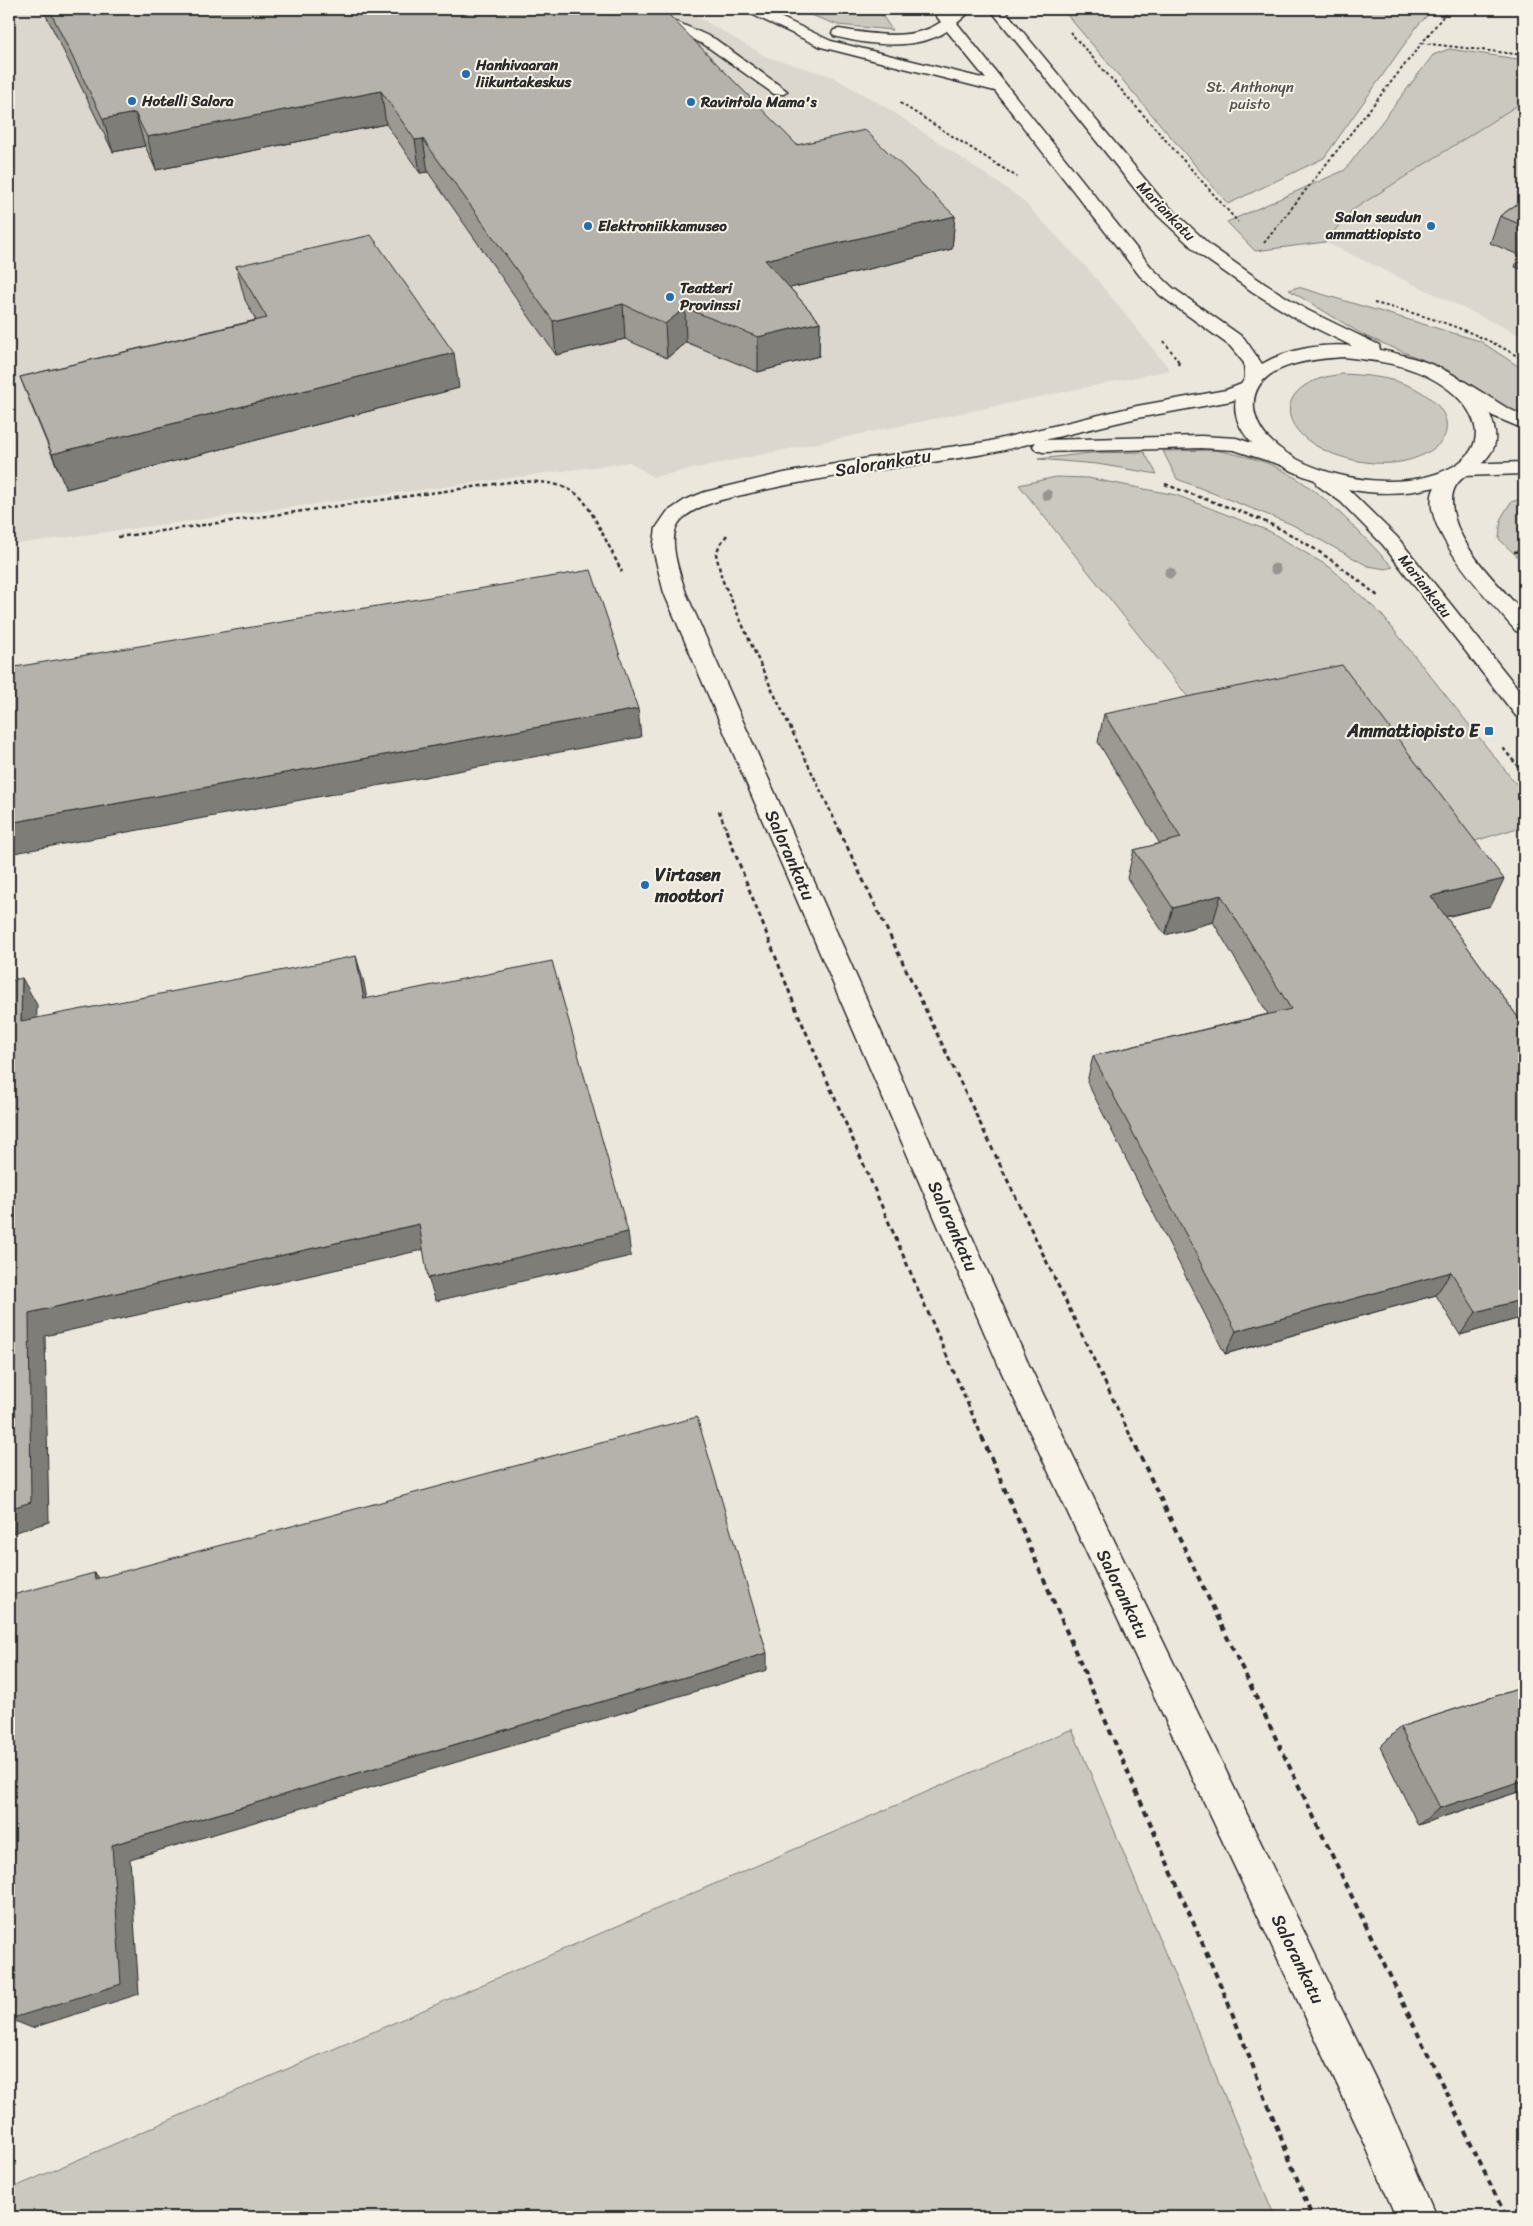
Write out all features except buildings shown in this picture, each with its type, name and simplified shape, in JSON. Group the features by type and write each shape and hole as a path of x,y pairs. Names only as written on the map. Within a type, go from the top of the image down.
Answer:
{"main road":[{"path":"637,9 710,42 779,91"},
{"path":"752,9 826,44 998,86"},
{"path":"770,9 841,33 873,38 912,38 934,32 966,9"},
{"path":"938,9 1146,272 1166,292 1225,332 1248,354 1253,363 1251,384 1243,406 1248,425 1262,443 1284,460 1314,474 1348,483 1383,487 1417,485 1457,473 1524,468"},
{"name":"Mariankatu","path":"997,9 1157,204 1205,250 1259,288 1301,314 1384,356"},
{"name":"Salorankatu","path":"1384,356 1344,351 1306,354 1280,362 1260,374 1251,384 1231,395 1137,412 986,448 869,464 784,479 712,496 692,504 674,516 666,528 663,549 675,592 1016,1371 1375,2120 1416,2217"},
{"path":"1384,356 1423,367 1500,412 1524,423"},
{"path":"1455,384 1478,406 1487,429 1485,444 1477,458 1445,481 1440,498 1446,526 1468,560 1524,626"},
{"name":"Salorankatu","path":"986,448 1201,442 1236,444 1284,460"},
{"name":"Mariankatu","path":"1314,474 1348,498 1390,541 1524,711"}],"path":[{"path":"1261,247 1448,10"},
{"path":"1069,32 1241,225"},
{"path":"1422,43 1524,55"},
{"path":"894,99 1024,181"},
{"path":"1371,303 1460,326 1493,340 1524,360"},
{"path":"1137,412 1131,396 1150,390 1168,380 1176,372 1178,360 1163,340"},
{"path":"1149,442 1165,484 1271,524 1315,550 1358,580 1382,600"},
{"path":"118,537 490,485 533,481 555,484 572,490 582,498 636,599 724,583 765,675 1506,2217"},
{"path":"1501,745 1524,774"},
{"path":"716,804 800,1018 1227,2000 1312,2217"}],"shaded area":[{"path":"9,9 684,9 767,57 831,76 889,109 1019,197 1090,271 1170,370 653,477 630,462 9,545"},
{"name":"Salon seudun ammattiopisto","path":"1524,101 1524,337 1325,242 1351,211"}],"green space":[{"path":"795,9 878,9 892,30 838,25"},
{"name":"St. Anthonyn puisto","path":"1062,9 1434,9 1418,25 1324,158 1228,204"},
{"path":"1449,49 1524,60 1524,101 1351,211 1325,242 1255,251 1227,222 1345,170 1433,55"},
{"path":"1298,287 1480,341 1524,370 1524,414 1511,410 1447,370 1365,336 1289,290"},
{"path":"1341,374 1395,381 1412,387 1427,396 1444,415 1446,426 1444,436 1438,445 1426,453 1409,460 1383,463 1369,463 1341,457 1315,445 1305,438 1291,420 1290,404 1300,389 1308,383"},
{"path":"1215,450 1245,456 1274,466 1308,486 1338,511 1393,567 1386,569 1368,566 1291,524 1177,479 1163,451"},
{"path":"1144,452 1157,474 1097,464 1038,459 1091,453"},
{"path":"1056,477 1088,478 1176,495 1269,531 1331,568 1382,615 1524,794 1524,826 1462,845 1200,712 1019,485"},
{"path":"1524,498 1524,563 1499,539 1501,518 1511,502"},
{"path":"1072,1729 1275,2217 9,2217 9,2142 15,2187"}],"place":[{"name":"Hanhivaaran liikuntakeskus","path":"466,74"},
{"name":"Hotelli Salora","path":"132,101"},
{"name":"Ravintola Mama's","path":"691,102"},
{"name":"Elektroniikkamuseo","path":"588,226"},
{"name":"Salon seudun ammattiopisto","path":"1431,226"},
{"name":"Teatteri Provinssi","path":"670,297"},
{"name":"Ammattiopisto E","path":"1489,731"},
{"name":"Virtasen moottori","path":"645,885"}]}
